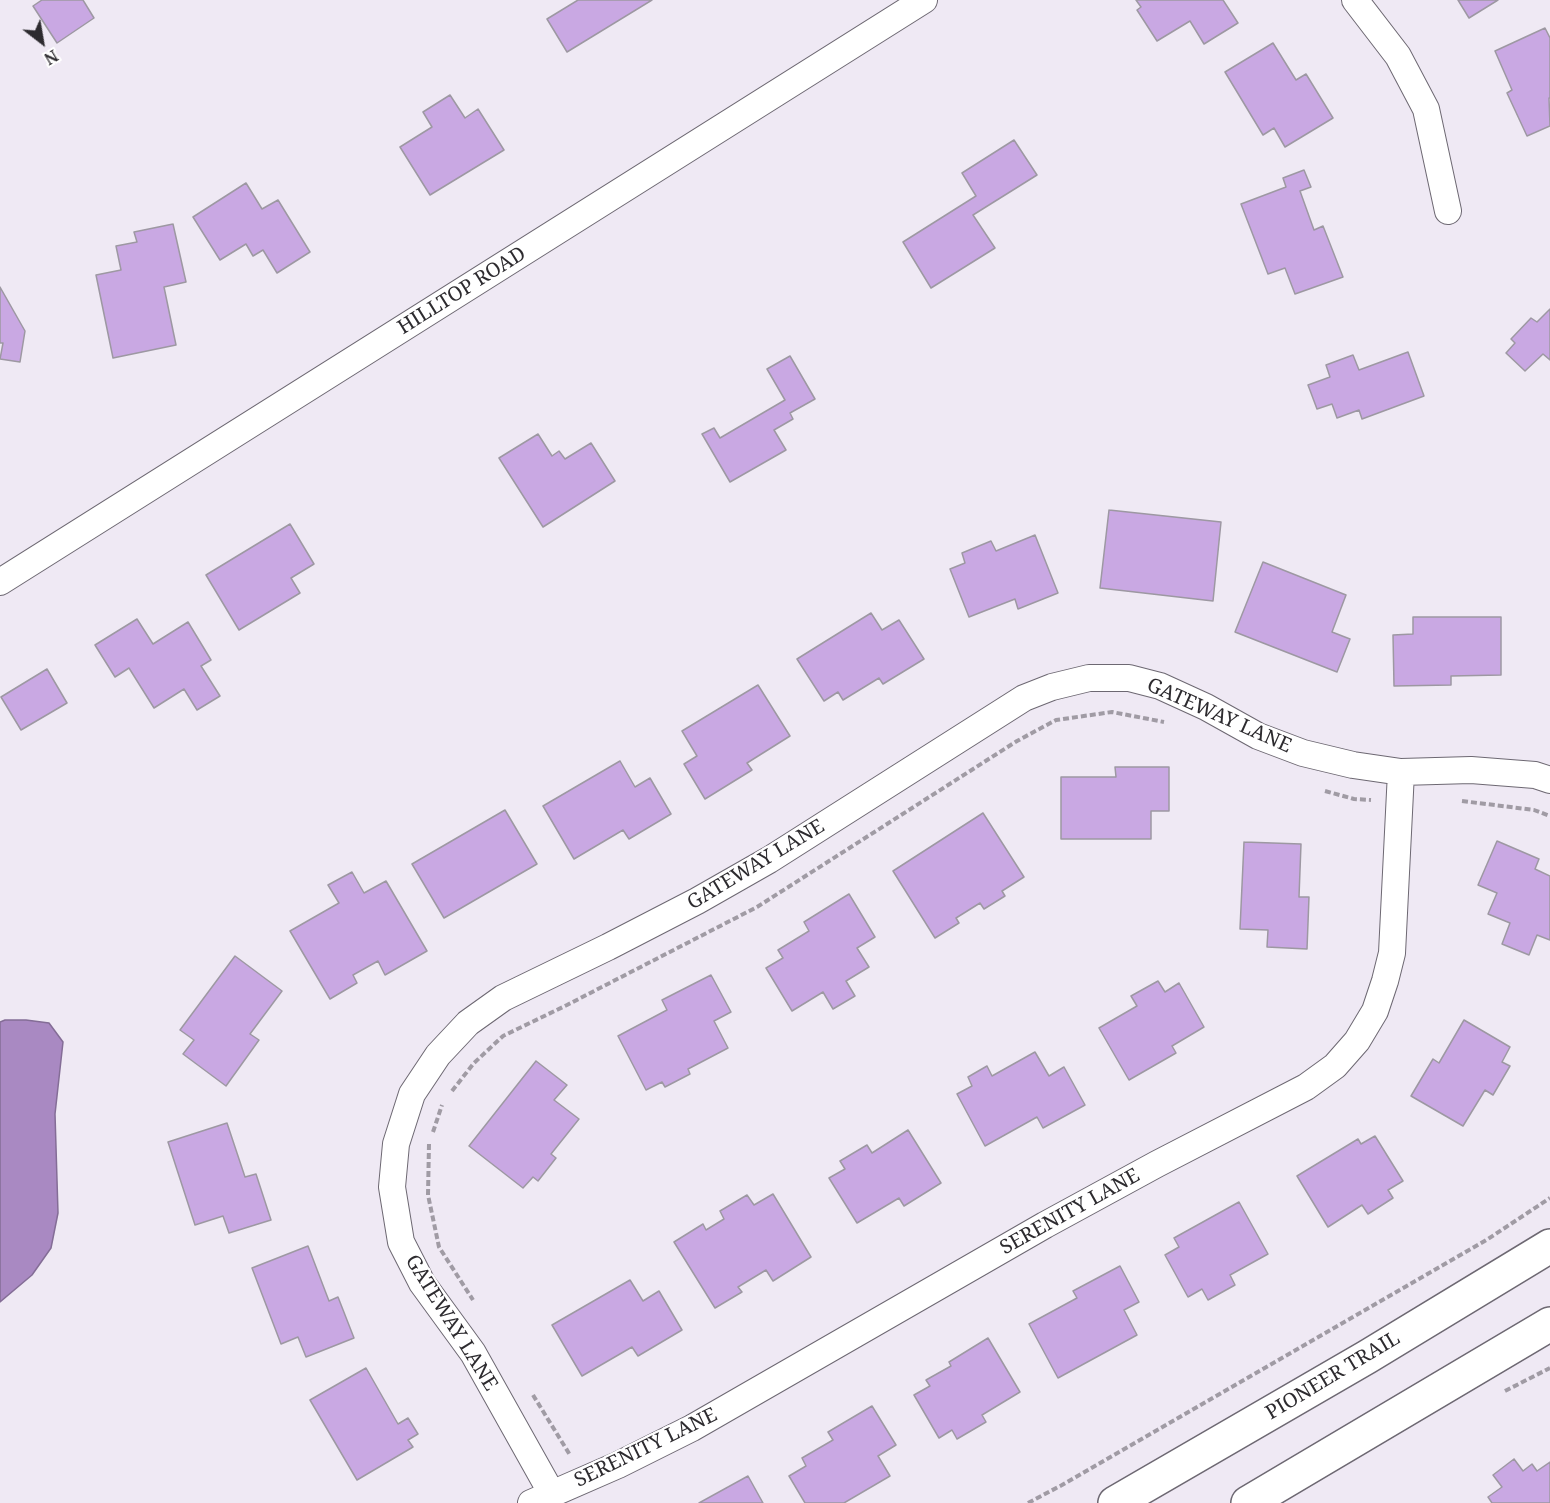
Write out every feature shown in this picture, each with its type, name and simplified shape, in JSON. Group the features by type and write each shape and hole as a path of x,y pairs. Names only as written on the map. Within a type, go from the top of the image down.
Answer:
{"main road":[{"name":"PIONEER TRAIL","path":"1114,1503 1357,1362 1550,1246"},
{"path":"1248,1503 1550,1324"}],"street":[{"name":"HILLTOP ROAD","path":"0,582 924,0"},
{"path":"1355,0 1398,56 1426,108 1448,211"},
{"name":"GATEWAY LANE","path":"541,1498 473,1353 422,1283 401,1242 392,1187 396,1144 412,1094 438,1055 468,1023 503,998 638,932 769,860 1023,698 1052,687 1089,678 1129,678 1160,686 1206,707 1258,736 1303,753 1353,765 1401,771 1471,771 1535,776 1550,780"},
{"name":"SERENITY LANE","path":"541,1498 618,1465 692,1428 1045,1225 1306,1086 1335,1066 1357,1041 1375,1011 1392,953 1401,771"}],"path":[{"path":"449,1094 474,1063 503,1036 757,907 1017,741 1056,720 1112,712 1169,723"},
{"path":"1315,788 1354,799 1400,801"},
{"path":"1451,801 1534,810 1550,816"},
{"path":"443,1102 428,1147 428,1195 439,1247 475,1303"},
{"path":"1028,1503 1488,1239 1550,1198"},
{"path":"532,1395 570,1455"}],"shaded area":[{"path":"5,1020 49,1023 63,1042 55,1114 58,1213 51,1248 32,1275 0,1302 0,1022"}],"building":[{"path":"42,0 83,0 94,18 57,43 33,6"},
{"path":"578,0 652,0 567,52 547,19"},
{"path":"1136,0 1223,0 1238,23 1204,44 1190,21 1157,41 1137,10 1141,7"},
{"path":"1458,0 1498,0 1469,18"},
{"path":"1545,28 1550,38 1550,126 1527,136 1507,93 1512,90 1495,51"},
{"path":"1273,43 1296,80 1306,74 1333,118 1285,147 1274,128 1263,135 1225,72"},
{"path":"450,95 465,118 478,109 504,150 430,195 400,147 432,127 423,112"},
{"path":"1014,140 1037,175 973,215 995,248 931,288 903,242 976,196 962,173"},
{"path":"1304,170 1311,187 1300,191 1314,230 1323,226 1343,277 1295,294 1285,268 1268,274 1241,204 1286,187 1283,178"},
{"path":"246,183 262,209 278,200 310,252 277,273 263,250 253,256 246,244 220,260 193,217"},
{"path":"173,224 186,282 164,287 176,345 113,358 96,275 121,270 116,246 137,242 134,232"},
{"path":"0,287 25,331 20,362 0,359 3,343 0,343"},
{"path":"1550,309 1550,360 1543,354 1525,371 1506,353 1515,343 1511,339 1531,318 1537,322"},
{"path":"1408,352 1424,396 1362,419 1359,410 1337,418 1332,404 1317,409 1308,385 1330,377 1326,365 1353,355 1359,370"},
{"path":"790,356 815,399 790,413 793,419 774,430 786,450 730,482 702,434 714,428 720,438 785,400 767,369"},
{"path":"538,434 552,456 559,451 565,459 591,443 615,481 543,527 499,458"},
{"path":"1109,510 1221,522 1213,601 1100,588"},
{"path":"290,524 314,564 291,578 300,593 239,630 206,575"},
{"path":"1035,535 1058,593 1018,609 1015,599 969,617 950,569 965,563 962,553 991,541 996,551"},
{"path":"1263,562 1346,595 1332,632 1350,639 1337,672 1235,632"},
{"path":"871,613 882,630 899,620 924,659 883,684 879,678 843,700 838,692 824,701 797,659"},
{"path":"1413,617 1501,617 1501,675 1451,676 1451,685 1394,686 1393,635 1413,634"},
{"path":"137,619 153,644 188,622 211,660 201,666 220,696 197,710 184,689 154,708 129,668 115,677 95,645"},
{"path":"47,669 67,703 21,730 1,697"},
{"path":"758,685 790,736 747,763 752,770 705,799 684,764 697,756 682,731"},
{"path":"620,761 635,787 650,778 671,814 629,839 623,830 574,859 543,806"},
{"path":"1115,767 1169,767 1169,811 1151,811 1151,839 1061,839 1061,777 1116,777"},
{"path":"505,810 537,864 444,918 412,864"},
{"path":"983,813 1024,877 1002,891 1005,896 984,909 980,903 956,918 959,923 935,938 893,871"},
{"path":"1497,841 1539,859 1535,869 1550,876 1550,940 1537,935 1529,955 1502,944 1510,923 1488,914 1497,893 1478,885"},
{"path":"1244,842 1301,844 1299,897 1309,897 1307,949 1267,947 1268,930 1240,929"},
{"path":"352,872 364,893 386,881 427,951 385,975 378,961 353,975 357,983 330,999 290,931 339,903 328,885"},
{"path":"849,894 875,937 857,948 869,967 846,981 855,996 833,1009 823,992 792,1011 766,968 783,958 778,950 809,931 804,922"},
{"path":"235,956 282,991 250,1034 259,1040 226,1086 183,1054 194,1040 180,1030"},
{"path":"711,975 731,1012 714,1021 728,1048 688,1069 690,1074 665,1087 662,1082 646,1090 618,1036 667,1010 662,1000"},
{"path":"1158,981 1165,992 1179,983 1204,1027 1172,1046 1176,1053 1129,1080 1099,1028 1137,1006 1131,996"},
{"path":"1464,1020 1510,1047 1502,1062 1510,1066 1493,1095 1485,1090 1463,1126 1411,1096 1433,1059 1439,1063"},
{"path":"1035,1052 1049,1076 1064,1067 1085,1105 1043,1128 1037,1117 985,1146 957,1094 972,1086 968,1077 987,1066 992,1076"},
{"path":"536,1061 567,1085 554,1100 579,1119 551,1154 556,1158 538,1181 533,1177 523,1188 469,1146"},
{"path":"227,1123 245,1177 256,1174 271,1220 229,1233 223,1216 195,1225 168,1142"},
{"path":"908,1130 941,1183 904,1206 899,1198 857,1223 829,1178 845,1169 840,1161 867,1145 872,1153"},
{"path":"1375,1136 1403,1181 1388,1190 1393,1198 1368,1214 1362,1205 1328,1227 1297,1176 1358,1139 1361,1144"},
{"path":"773,1194 811,1257 773,1281 766,1270 738,1287 742,1292 715,1308 674,1242 703,1224 706,1230 724,1219 720,1211 747,1195 754,1205"},
{"path":"1239,1202 1268,1254 1230,1275 1235,1285 1208,1300 1202,1289 1188,1297 1165,1255 1179,1247 1174,1238"},
{"path":"308,1246 329,1301 338,1297 354,1338 306,1357 298,1337 281,1344 252,1268"},
{"path":"1120,1266 1139,1302 1124,1310 1137,1335 1058,1378 1029,1324 1077,1298 1073,1291"},
{"path":"630,1280 643,1301 659,1291 682,1330 638,1356 632,1347 582,1376 552,1325"},
{"path":"988,1338 1020,1392 982,1415 986,1422 957,1439 952,1430 939,1438 914,1395 930,1386 926,1380 951,1366 949,1362"},
{"path":"366,1368 398,1424 408,1418 418,1434 408,1440 413,1447 357,1480 310,1400"},
{"path":"872,1406 896,1445 878,1456 890,1476 844,1503 805,1503 789,1476 806,1466 802,1458 833,1440 828,1432"},
{"path":"1514,1459 1523,1471 1532,1464 1537,1471 1550,1462 1550,1503 1492,1503 1488,1497 1502,1487 1493,1475"},
{"path":"748,1476 763,1503 699,1503"}]}
